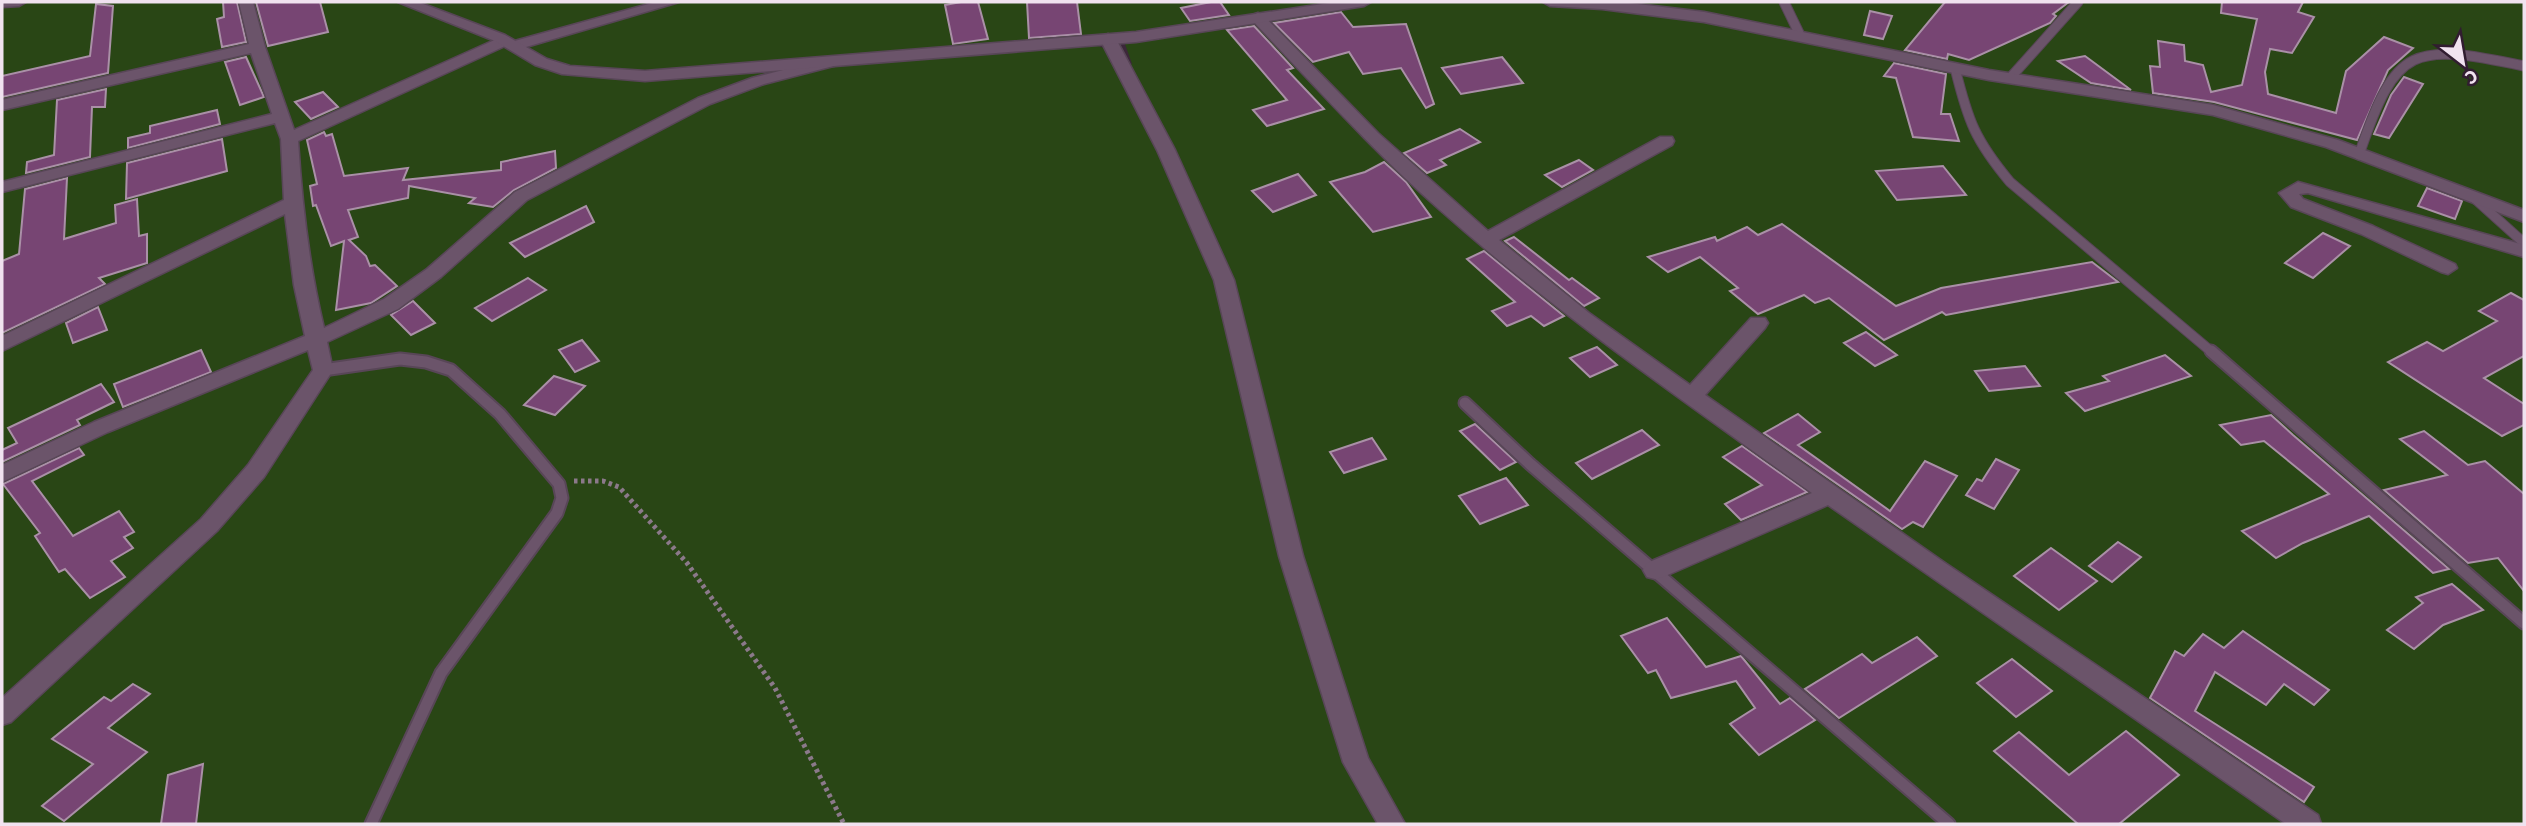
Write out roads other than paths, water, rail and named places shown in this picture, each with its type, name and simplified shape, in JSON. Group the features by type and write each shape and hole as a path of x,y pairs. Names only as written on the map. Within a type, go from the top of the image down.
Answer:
{"street":[{"path":"2,3 19,2"},
{"path":"2,714 226,507 256,471 323,370 304,285 293,203 289,139 257,47 246,2"},
{"path":"405,2 509,43 541,62 568,71 619,75 667,74 1108,39 1260,12 1364,2"},
{"path":"289,139 509,43 672,2"},
{"path":"1550,2 1699,15 1799,33 1955,68 2100,89 2214,110 2360,155 2524,216"},
{"path":"1260,12 1372,137 1485,240 1582,318 2308,824"},
{"path":"1108,39 1166,150 1224,280 1237,320 1255,416 1291,556 1356,762 1392,824"},
{"path":"2,105 257,47"},
{"path":"2,474 101,427 316,339 391,304 434,273 512,202 641,131 732,89 847,58"},
{"path":"2,187 283,116"},
{"path":"1485,240 1666,141"},
{"path":"2448,268 2367,230 2297,203 2288,193 2298,187 2309,188 2524,251"},
{"path":"2,344 293,203"},
{"path":"1692,396 1758,323"},
{"path":"1655,570 1831,494"}],"lane":[{"path":"1784,2 1799,33"},
{"path":"2010,78 2078,2"},
{"path":"2360,155 2389,80 2412,59 2445,51 2524,66"},
{"path":"1955,68 1966,113 1982,148 2010,183 2262,395 2524,624"},
{"path":"2473,197 2524,243"},
{"path":"323,370 400,359 426,362 452,370 500,414 559,484 562,498 557,513 441,673 371,824"},
{"path":"1465,402 1530,464 1949,824"}]}
